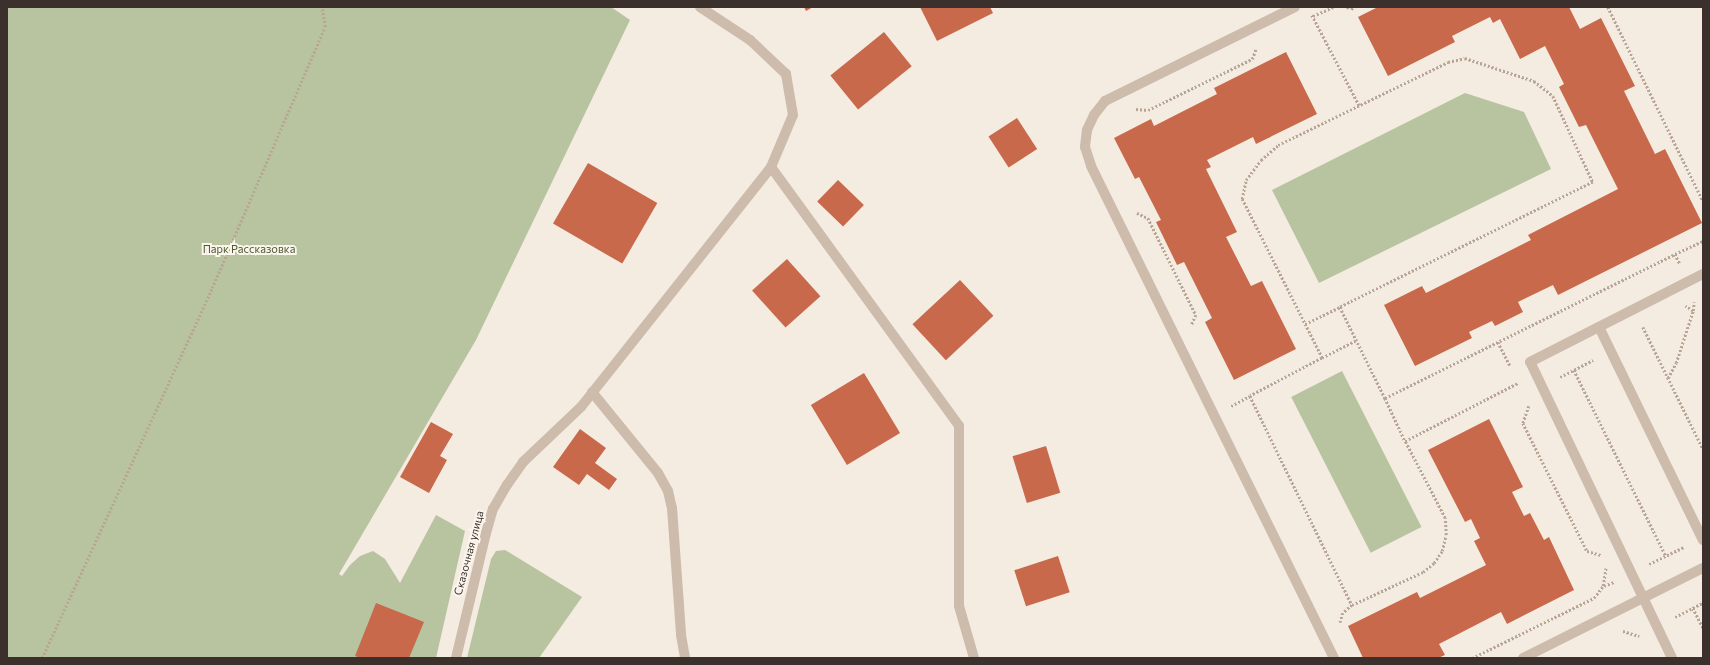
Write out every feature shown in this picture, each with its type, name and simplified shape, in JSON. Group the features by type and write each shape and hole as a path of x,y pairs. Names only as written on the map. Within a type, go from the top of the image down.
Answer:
{"street":[{"name":"Сказочная улица","path":"456,658 486,533 494,509 523,462 581,407 771,167 794,115 786,74 750,40 700,7"},
{"path":"1295,7 1106,101 1094,115 1087,130 1085,147 1091,166 1334,658"},
{"path":"771,167 959,426 959,606 974,658"},
{"path":"1672,658 1530,362 1703,274"},
{"path":"1599,327 1702,539"},
{"path":"592,392 658,473 668,490 672,508 681,635 685,658"},
{"path":"1523,658 1703,568"}],"path":[{"path":"42,658 212,288 324,27 322,7"},
{"path":"1306,20 1333,7"},
{"path":"1347,7 1351,9 1354,7"},
{"path":"1608,7 1703,201"},
{"path":"1310,12 1359,106"},
{"path":"1130,108 1148,110 1252,59 1257,46"},
{"path":"1305,324 1593,182 1553,96 1534,81 1465,58 1448,62 1278,146 1261,160 1246,180 1242,199 1322,358"},
{"path":"1134,211 1148,218 1196,315 1192,326"},
{"path":"1385,398 1703,241"},
{"path":"1668,378 1676,363 1693,311 1695,294 1675,254"},
{"path":"1682,305 1693,311"},
{"path":"1340,307 1405,441 1445,518 1446,535 1442,551 1434,563 1423,572 1352,606 1343,612 1340,628"},
{"path":"1634,309 1703,449"},
{"path":"1644,329 1646,325"},
{"path":"1227,399 1230,406 1356,341"},
{"path":"1498,342 1512,370"},
{"path":"1524,395 1611,351"},
{"path":"1574,370 1666,556"},
{"path":"1515,376 1529,405 1523,423 1587,551 1603,556"},
{"path":"1405,441 1518,383"},
{"path":"1250,396 1352,606"},
{"path":"1472,658 1594,598 1604,586 1702,539"},
{"path":"1604,563 1606,571 1604,586"},
{"path":"1693,608 1703,628"}],"green space":[{"name":"Парк Рассказовка","path":"7,7 611,7 630,20 476,340 339,574 342,576 350,565 360,556 373,551 385,559 400,583 436,515 465,531 436,658 7,658"},
{"path":"1465,93 1524,112 1551,169 1319,283 1272,190"},
{"path":"1342,371 1421,527 1371,553 1291,397"},
{"path":"505,550 582,597 539,658 467,658 491,559 496,551"}],"building":[{"path":"804,7 813,7 806,11"},
{"path":"920,7 990,7 993,13 937,41"},
{"path":"1378,7 1569,7 1580,29 1601,18 1635,86 1624,91 1655,154 1665,149 1702,223 1558,295 1553,285 1518,302 1523,312 1495,326 1492,321 1469,332 1472,338 1415,366 1384,305 1422,286 1426,293 1531,240 1528,235 1618,189 1586,125 1579,127 1559,87 1564,84 1545,46 1520,59 1500,19 1493,23 1490,17 1452,36 1455,42 1388,76 1358,17"},
{"path":"884,32 912,66 858,110 830,75"},
{"path":"1286,52 1317,114 1256,144 1253,137 1207,160 1211,167 1206,169 1237,232 1226,237 1251,286 1262,281 1296,349 1234,380 1205,322 1212,318 1184,262 1177,265 1156,222 1161,220 1139,177 1135,179 1114,138 1151,119 1154,126 1217,94 1214,88"},
{"path":"1017,118 1037,149 1009,168 988,137"},
{"path":"588,163 657,203 622,264 553,224"},
{"path":"838,180 864,205 843,227 817,202"},
{"path":"787,259 820,296 786,328 752,290"},
{"path":"960,280 993,316 946,360 912,324"},
{"path":"864,373 900,433 847,465 811,405"},
{"path":"1489,419 1523,487 1512,492 1524,516 1530,513 1544,540 1549,537 1574,590 1507,624 1501,612 1439,644 1445,655 1438,658 1363,658 1348,626 1417,592 1420,598 1486,565 1474,541 1480,538 1471,519 1465,522 1428,450"},
{"path":"431,422 453,434 440,456 447,460 429,493 400,477"},
{"path":"580,429 606,448 595,463 617,479 609,490 587,474 579,485 553,467"},
{"path":"1046,446 1060,493 1027,503 1013,456"},
{"path":"1058,556 1070,592 1026,606 1014,570"},
{"path":"376,603 424,622 409,658 361,658 355,656"}]}
